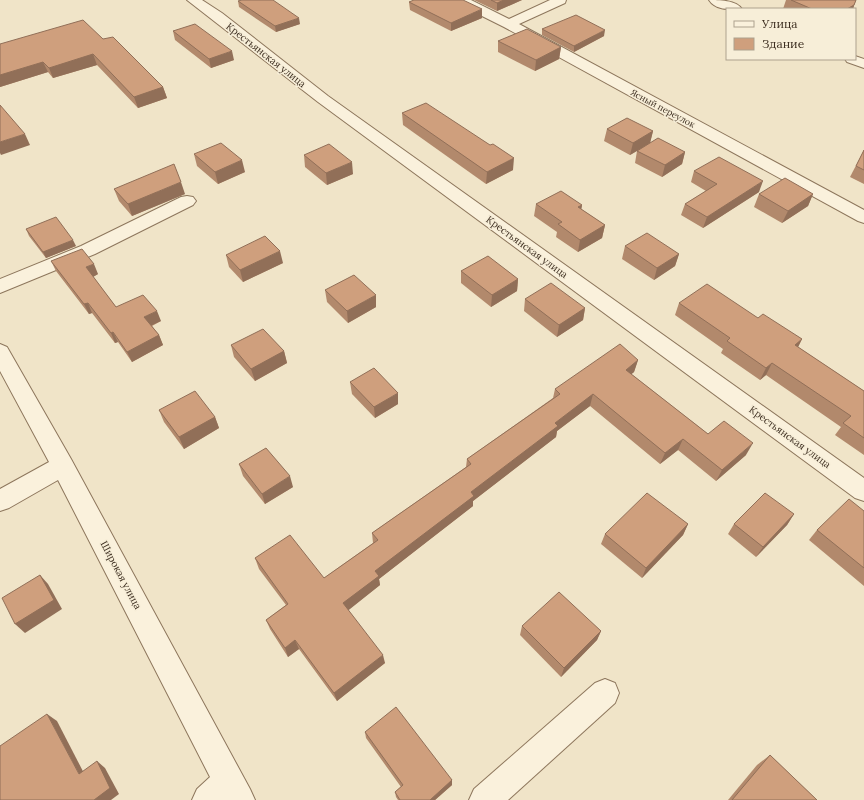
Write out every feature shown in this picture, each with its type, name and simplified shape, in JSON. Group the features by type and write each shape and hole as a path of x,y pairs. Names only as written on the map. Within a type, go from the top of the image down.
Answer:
{"street":[{"name":"Крестьянская улица","path":"193,0 217,16 323,99 864,491"},
{"name":"Ясный переулок","path":"461,0 509,24 864,217"},
{"path":"509,24 560,0"},
{"path":"715,0 734,8"},
{"path":"854,60 864,64"},
{"path":"0,286 88,250 187,200"},
{"name":"Широкая улица","path":"0,352 63,466 225,794"},
{"path":"0,501 63,466"},
{"path":"485,800 605,693"}],"building":[{"path":"273,0 299,18 275,26 238,1"},
{"path":"414,0 463,0 482,9 451,23 409,2"},
{"path":"491,0 504,0 497,3"},
{"path":"791,0 856,0 854,5 849,8 810,8"},
{"path":"576,15 605,30 574,46 542,29"},
{"path":"83,20 103,39 113,37 163,87 134,97 93,54 49,68 43,62 0,75 0,44"},
{"path":"195,24 232,51 209,59 173,31"},
{"path":"527,29 561,47 536,60 498,41"},
{"path":"426,103 490,145 493,144 514,158 487,172 402,113"},
{"path":"0,105 25,134 0,142"},
{"path":"627,118 653,131 633,143 607,129"},
{"path":"658,138 685,152 665,165 637,151"},
{"path":"221,143 242,160 215,172 194,154"},
{"path":"329,144 352,162 326,173 304,155"},
{"path":"864,150 864,170 856,166"},
{"path":"719,157 763,181 707,217 685,204 717,184 694,171"},
{"path":"174,164 181,182 128,204 114,189"},
{"path":"785,178 813,194 788,211 759,194"},
{"path":"561,191 582,205 578,207 605,225 580,240 558,224 562,222 536,204"},
{"path":"56,217 73,240 43,252 26,229"},
{"path":"647,233 679,254 657,268 625,246"},
{"path":"265,236 280,251 240,270 226,255"},
{"path":"82,249 94,264 86,267 116,307 143,295 157,311 144,317 159,335 127,352 113,332 111,333 88,303 84,304 51,261"},
{"path":"488,256 518,279 492,295 461,271"},
{"path":"354,275 376,295 347,311 325,290"},
{"path":"551,283 585,308 559,325 525,299"},
{"path":"707,284 758,318 763,314 802,339 795,345 864,391 864,438 843,423 851,416 772,363 766,368 727,341 730,338 679,303"},
{"path":"263,329 284,351 251,369 231,345"},
{"path":"620,344 638,360 626,370 708,434 724,421 753,443 722,470 683,439 665,453 593,394 555,423 558,426 471,492 474,496 375,571 379,576 343,603 383,655 334,693 295,640 285,648 266,620 288,604 255,558 290,535 324,578 378,540 372,533 471,464 467,459 560,394 555,389"},
{"path":"374,368 398,393 374,407 350,382"},
{"path":"195,391 215,417 179,437 159,410"},
{"path":"266,448 290,476 262,494 239,464"},
{"path":"647,493 688,524 646,568 605,534"},
{"path":"765,493 794,514 763,547 734,524"},
{"path":"849,499 864,511 864,568 817,530"},
{"path":"40,575 54,600 15,624 2,598"},
{"path":"559,592 601,631 564,668 522,626"},
{"path":"396,707 452,780 430,800 400,800 395,792 403,785 365,732"},
{"path":"47,714 79,774 97,761 110,788 94,800 0,800 0,746"},
{"path":"770,755 817,800 732,800"}]}
